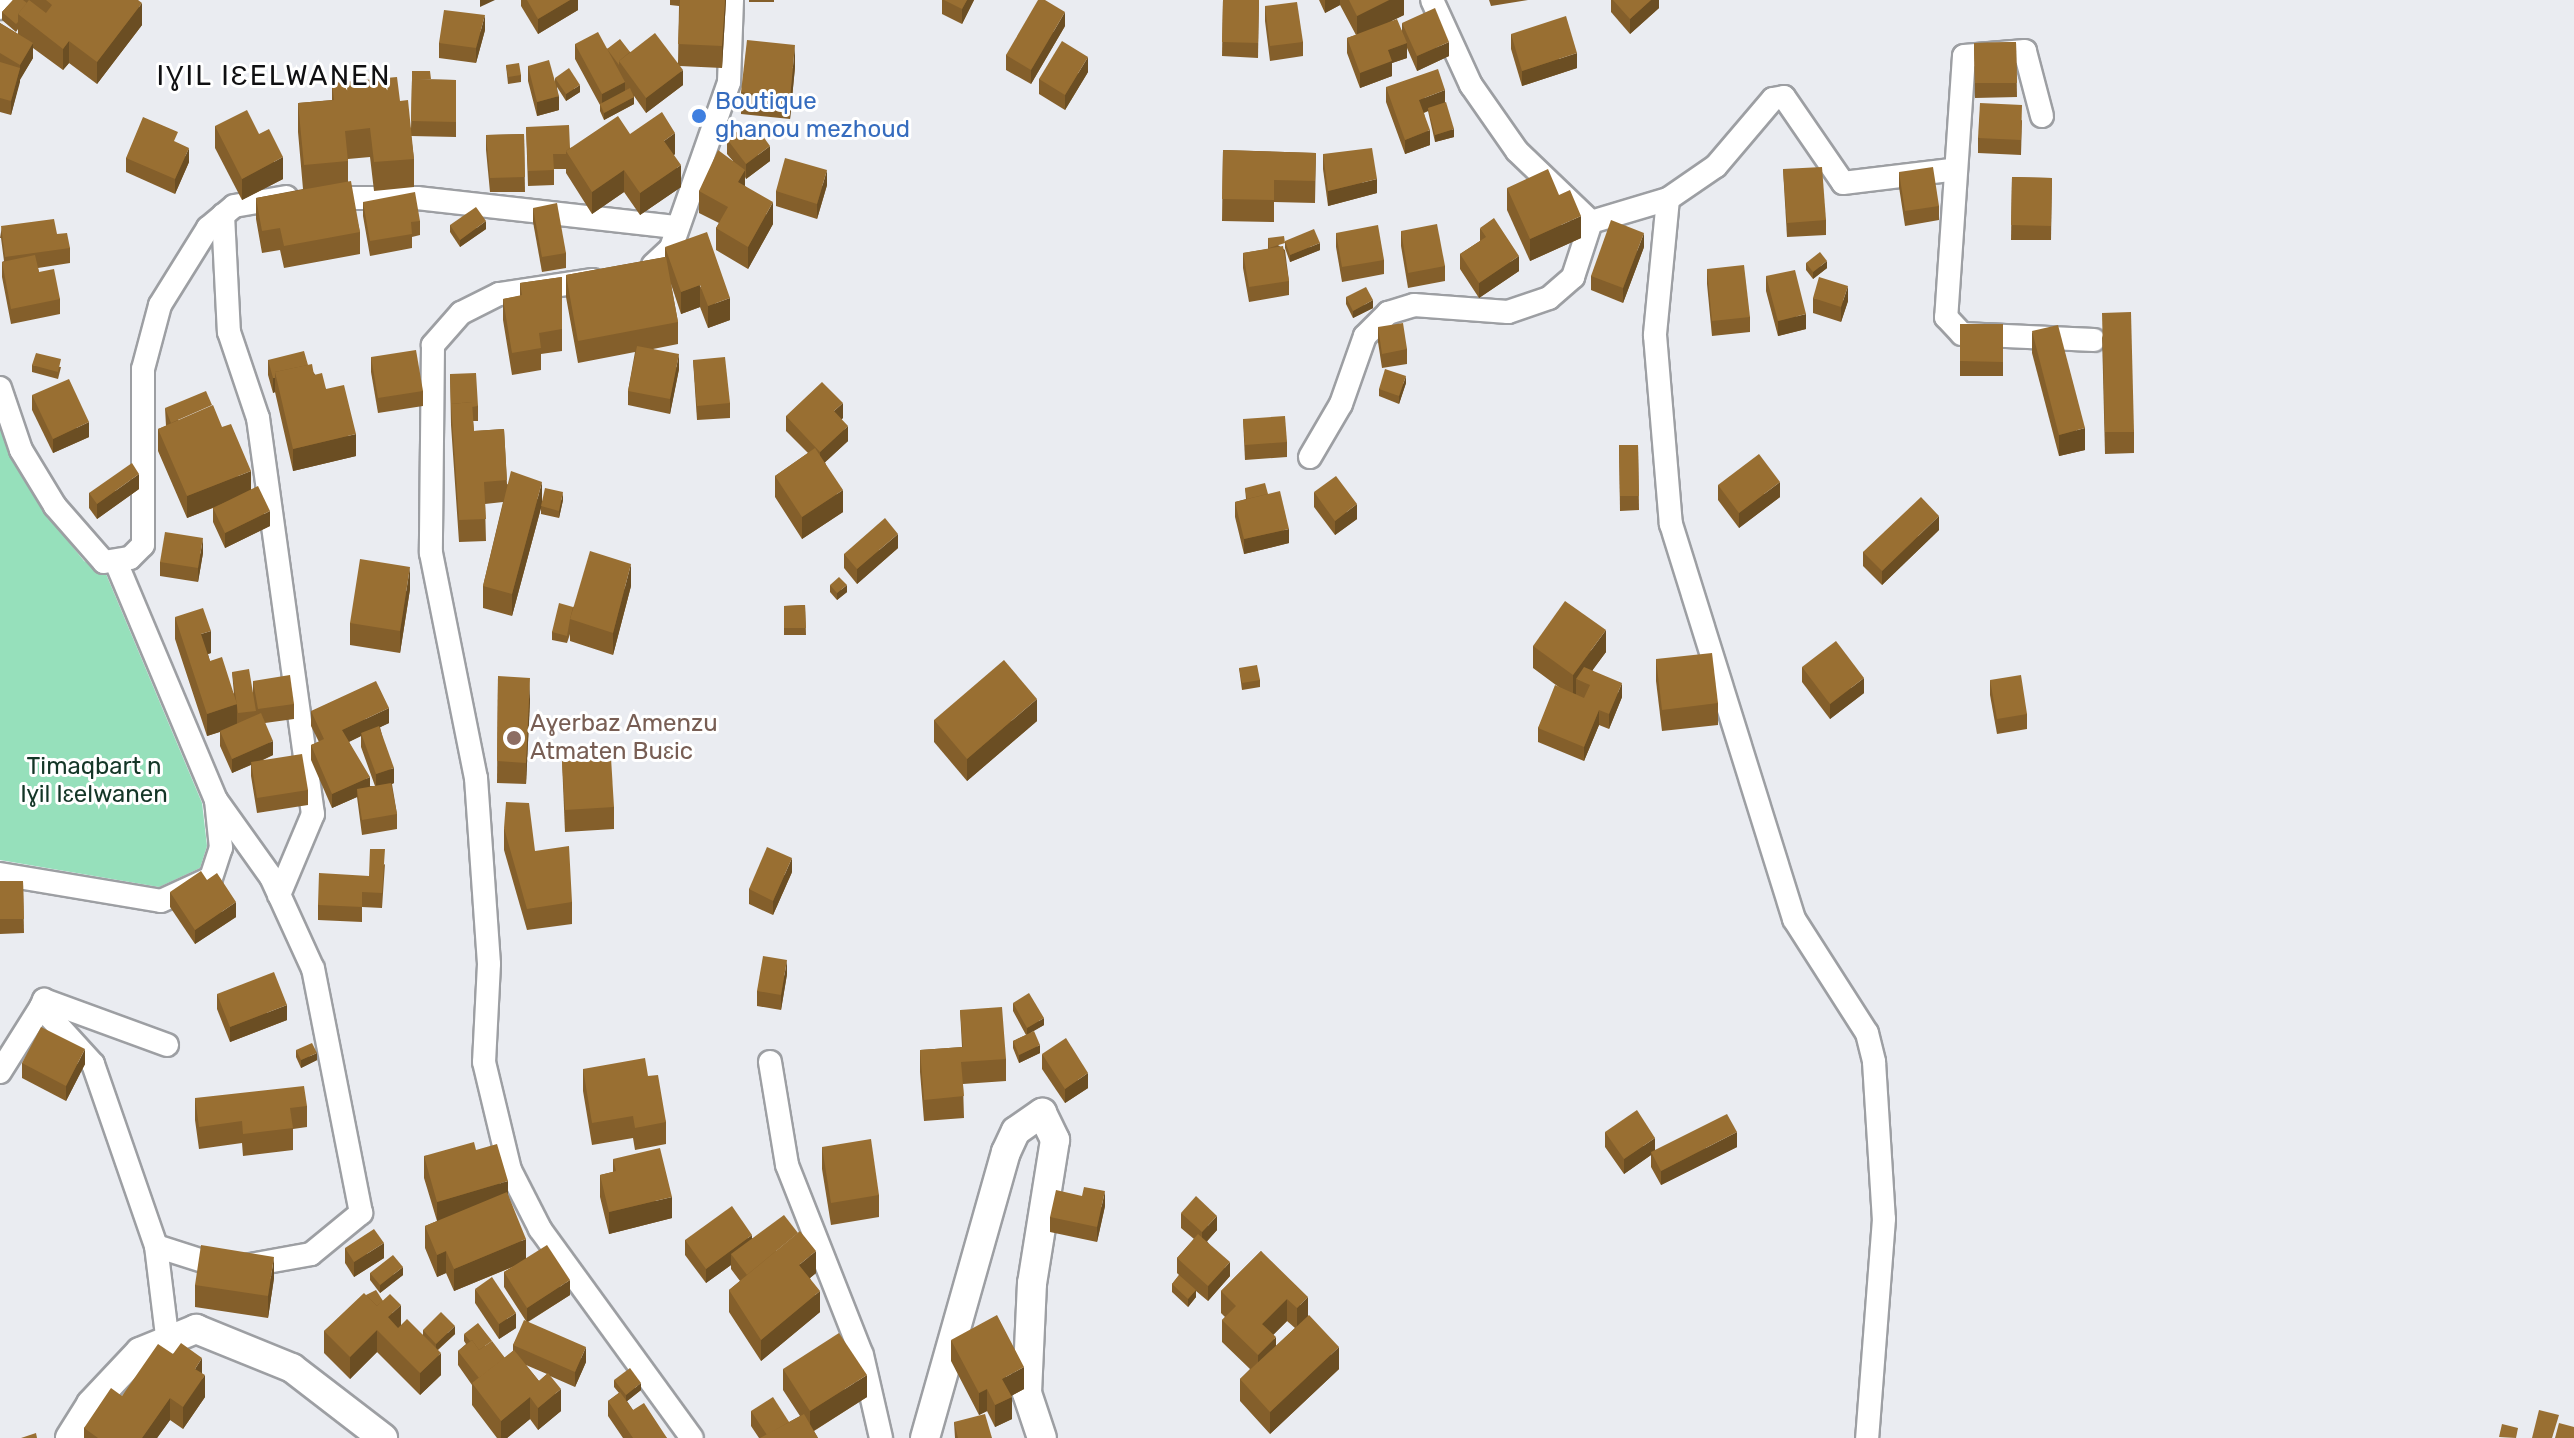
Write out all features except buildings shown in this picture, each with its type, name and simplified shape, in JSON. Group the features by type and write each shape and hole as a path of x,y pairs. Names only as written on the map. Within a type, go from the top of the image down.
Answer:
{"main road":[{"path":"925,1438 1006,1152 1016,1131 1042,1113 1055,1140 1032,1283 1027,1393 1042,1438"},
{"path":"70,1438 91,1404 140,1352 167,1336 196,1329 292,1368 383,1438"}],"street":[{"path":"0,8 7,0"},
{"path":"692,1438 540,1229 510,1170 484,1062 489,964 476,778 431,553 433,345 461,313 499,294 629,274 661,262 677,227 729,82 732,0"},
{"path":"1432,0 1471,85 1517,151 1591,222"},
{"path":"2042,116 2025,51 1971,51 1960,66 1951,170 1946,317 1952,329 2094,340"},
{"path":"1591,222 1668,199 1716,166 1773,99 1784,97 1843,183 1951,170"},
{"path":"116,562 143,545 143,369 160,305 182,260 223,215 261,197 417,198 677,227"},
{"path":"1668,199 1655,335 1671,524 1794,919 1867,1033 1874,1062 1884,1219 1867,1438"},
{"path":"223,215 229,332 258,418 313,814 279,895"},
{"path":"1310,457 1341,404 1365,336 1388,313 1414,305 1508,312 1549,298 1573,277 1591,222"},
{"path":"0,388 21,450 55,506 93,553 116,562 216,800 279,895 313,969 361,1213 311,1254 228,1269 156,1246"},
{"path":"0,874 161,901 211,878 221,848 216,800"},
{"path":"0,1072 44,1000 167,1045"},
{"path":"41,1007 93,1064 156,1246 167,1336"},
{"path":"770,1062 787,1165 862,1355 881,1438"}],"green space":[{"name":"Timaqbart n Iɣil Iɛelwanen","path":"0,424 45,512 84,561 106,574 202,803 207,846 200,868 159,887 0,860"}],"place":[{"name":"Boutique ghanou mezhoud","path":"699,116"},
{"name":"Aɣerbaz Amenzu Atmaten Buɛic","path":"514,738"}],"district":[{"name":"IƔIL IƐELWANEN","path":"274,76"}]}
